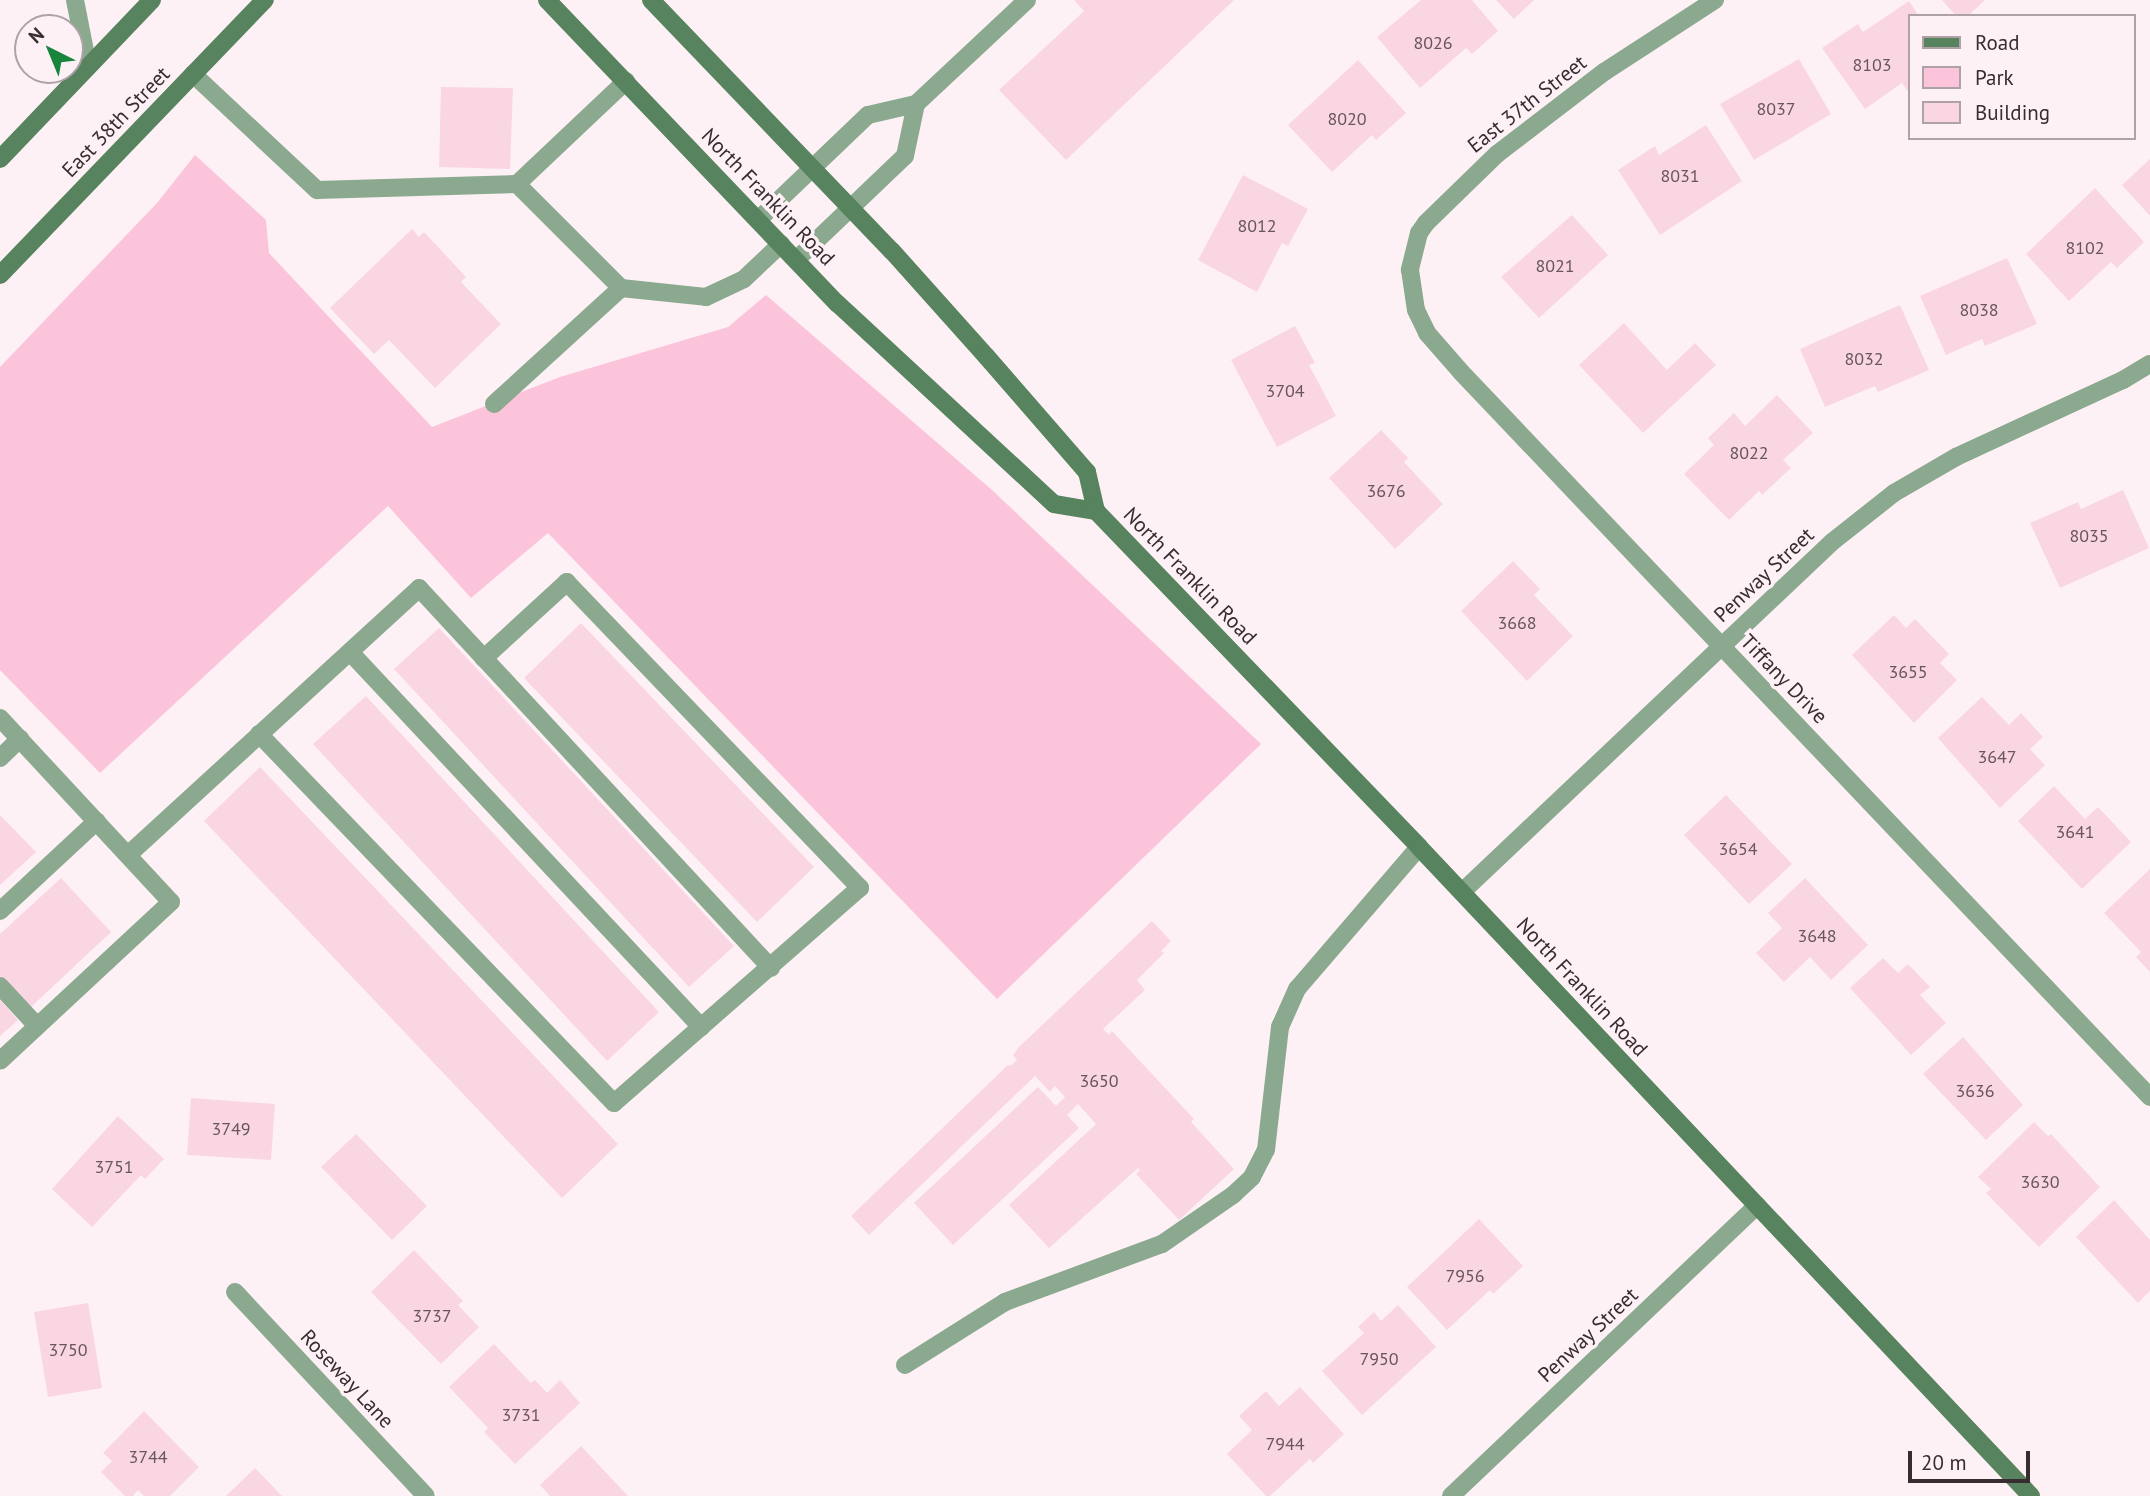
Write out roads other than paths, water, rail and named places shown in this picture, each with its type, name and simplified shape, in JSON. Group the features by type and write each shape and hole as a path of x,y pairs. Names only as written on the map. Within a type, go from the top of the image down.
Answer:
{"main road":[{"path":"0,159 152,0"},
{"name":"East 38th Street","path":"0,275 265,0"},
{"name":"North Franklin Road","path":"547,0 838,304 1054,504 1096,511"},
{"name":"North Franklin Road","path":"651,0 850,208 1087,472 1096,511 1462,892 2031,1496"}],"street":[{"path":"75,0 88,66"},
{"path":"758,220 868,115 916,104 1027,0"},
{"name":"East 37th Street","path":"1410,278 1413,252 1419,233 1497,154 1604,72 1715,0"},
{"path":"193,74 317,190 517,184 625,81"},
{"path":"796,260 905,156 916,104"},
{"path":"517,184 621,288 706,297 744,279 781,244"},
{"name":"Tiffany Drive","path":"1410,278 1416,310 1431,338 2150,1097"},
{"path":"494,404 621,288"},
{"name":"Penway Street","path":"1462,892 1832,542 1894,493 1956,457 2123,380 2150,364"},
{"path":"260,734 614,1102 860,888 567,582 484,658"},
{"path":"128,855 419,588 771,968"},
{"path":"350,652 701,1027"},
{"path":"0,719 171,902 0,1061"},
{"path":"0,758 20,739"},
{"path":"0,911 97,821"},
{"path":"905,1365 1005,1302 1162,1244 1233,1195 1252,1177 1266,1150 1280,1027 1297,989 1419,847"},
{"path":"0,986 37,1026"},
{"name":"Penway Street","path":"1451,1496 1757,1206"},
{"name":"Roseway Lane","path":"235,1293 426,1496"}]}
